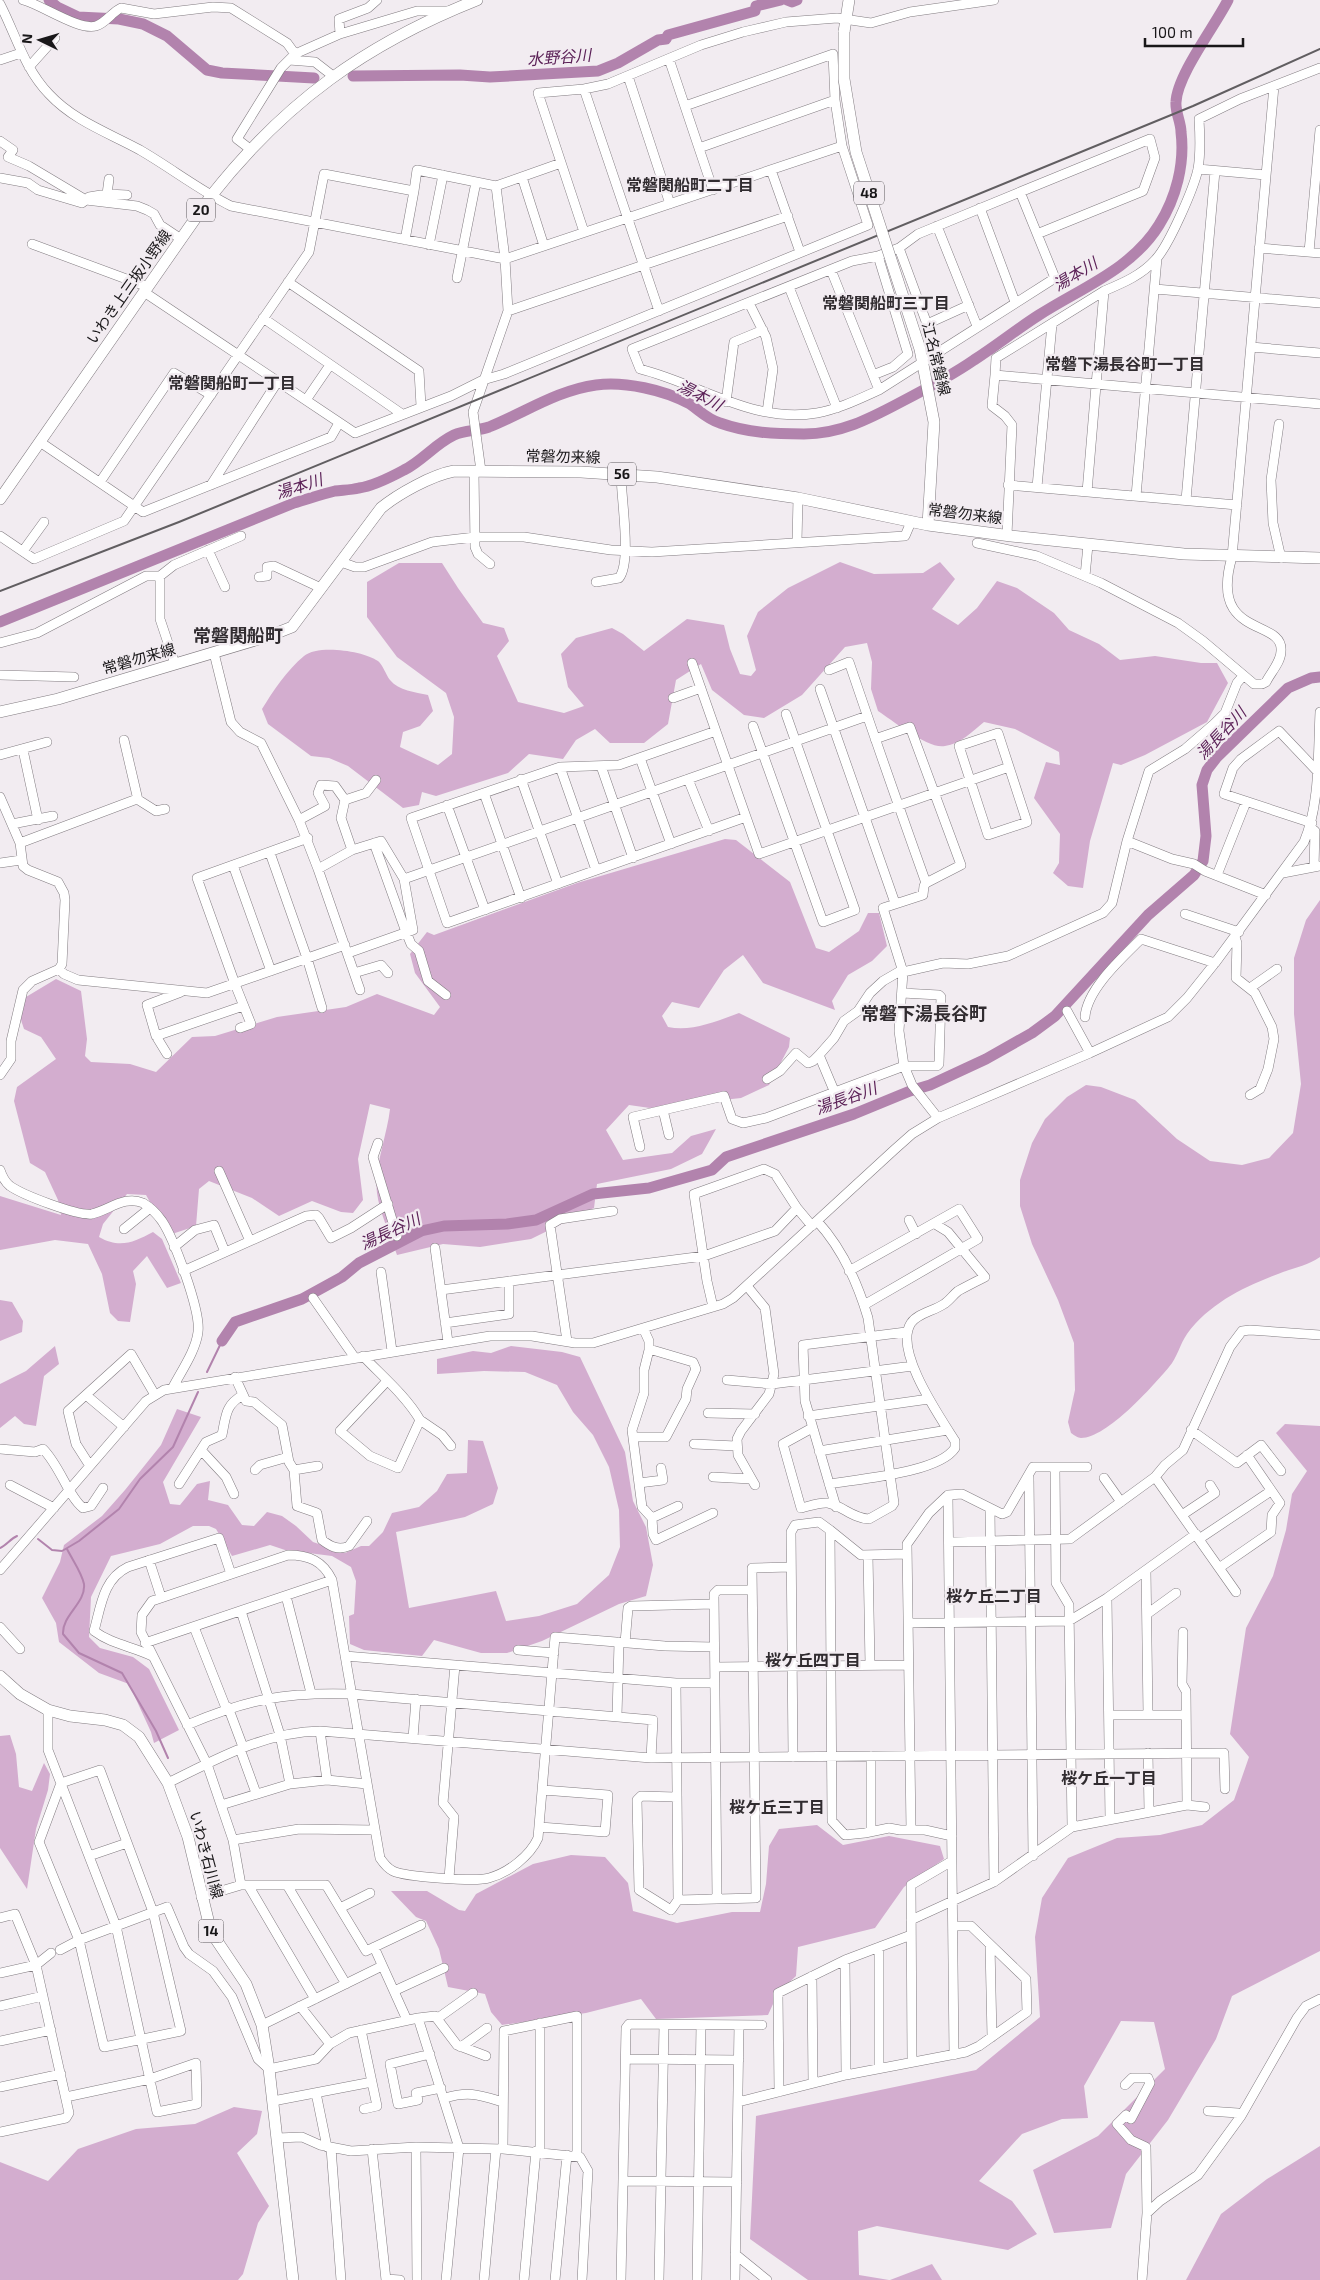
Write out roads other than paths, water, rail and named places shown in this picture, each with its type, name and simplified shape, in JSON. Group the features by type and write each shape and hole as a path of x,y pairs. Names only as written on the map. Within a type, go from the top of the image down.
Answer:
{"main road":[{"name":"いわき上三坂小野線","path":"0,499 211,196 250,149 275,125 333,76 387,42 449,11 477,0"},
{"name":"江名常磐線","path":"848,4 844,32 844,79 856,152 922,359 934,422 934,449 928,525"},
{"name":"常磐勿来線","path":"0,712 58,698 214,653 292,627 373,518 389,502 439,475 454,471 621,474 657,477 798,498 928,525 1088,545 1232,557 1320,558"},
{"name":"いわき石川線","path":"0,1676 20,1694 48,1710 70,1716 105,1720 123,1725 138,1737 168,1783 188,1837 211,1932 246,1984 262,2026 273,2101 293,2280"}],"street":[{"path":"23,0 84,26 94,26 103,22 114,12 130,4 154,14 212,7 231,8 287,43 292,57"},
{"path":"340,34 339,19 368,8 377,0"},
{"path":"584,232 538,92 584,89 628,76 701,45 752,30 804,20 846,20 871,23 916,11 994,0"},
{"path":"0,4 29,67 49,94 72,115 140,150 211,196 231,206 505,259 842,146"},
{"path":"250,149 237,138 281,68 292,57 340,34 417,11 449,11"},
{"path":"29,67 55,38"},
{"path":"0,60 21,53"},
{"path":"32,244 146,289 238,355 355,433 451,396 483,380 504,374 868,225 842,146 835,100 833,54 685,106"},
{"path":"292,57 315,62 333,76"},
{"path":"669,59 713,190"},
{"path":"1136,496 1158,258 1198,169 1199,118 1320,68"},
{"path":"628,76 670,204"},
{"path":"977,543 1050,560 1085,576 1178,623 1203,641 1254,684 1266,682 1280,657 1282,647 1265,629 1243,620 1236,614 1231,606 1226,582 1232,557 1274,86"},
{"path":"584,89 659,311"},
{"path":"699,148 835,100"},
{"path":"1308,252 1320,130"},
{"path":"1020,192 1037,234 1055,278 922,359 879,390 837,408 800,415 768,412 726,402 681,382 640,369 632,349 852,261 878,256 899,248 918,234 980,208 1020,192 1150,140 1155,158 1143,191 1037,234"},
{"path":"0,141 13,150 8,157 29,166 86,200 137,206 147,210 154,214 160,225 181,239"},
{"path":"405,240 417,170 496,186 561,164"},
{"path":"1198,169 1266,175"},
{"path":"771,170 800,252"},
{"path":"1186,500 1215,171"},
{"path":"0,536 34,559 124,522 309,252 324,174 414,191"},
{"path":"429,245 443,175"},
{"path":"522,177 544,246"},
{"path":"0,178 28,183 38,190 82,203 90,197 107,194 127,195"},
{"path":"107,194 109,179"},
{"path":"457,278 476,182"},
{"path":"490,564 478,554 476,537 478,444 474,418 476,400 508,310 505,259 496,186"},
{"path":"980,208 1015,302"},
{"path":"508,310 644,266 788,216"},
{"path":"937,226 977,326"},
{"path":"899,248 927,324 969,306"},
{"path":"1260,248 1320,253"},
{"path":"873,375 893,366 908,354 878,256"},
{"path":"1010,550 1008,485 1012,425 1006,416 992,406 996,358 1104,291 1124,283 1143,271 1158,258"},
{"path":"831,270 879,390"},
{"path":"288,282 419,371 421,406"},
{"path":"789,287 837,408"},
{"path":"1155,289 1320,303"},
{"path":"1087,492 1104,291"},
{"path":"750,303 763,330 773,369 768,412"},
{"path":"263,318 402,414"},
{"path":"1037,487 1052,324"},
{"path":"726,402 734,342 763,330"},
{"path":"1251,347 1320,354"},
{"path":"306,400 330,365"},
{"path":"100,482 174,373 211,395"},
{"path":"995,375 1320,404"},
{"path":"210,485 278,381"},
{"path":"40,442 143,512 331,437 339,423"},
{"path":"1279,424 1272,480 1273,524 1281,558"},
{"path":"596,582 619,578 622,572 625,551 621,474"},
{"path":"1008,485 1237,504"},
{"path":"797,542 798,498"},
{"path":"23,551 44,522"},
{"path":"341,562 355,567 364,567 437,541 476,537 524,537 625,551 672,551 905,536 911,522"},
{"path":"0,643 37,633 146,576 160,576 174,565 241,536"},
{"path":"1085,576 1088,545"},
{"path":"208,550 225,586"},
{"path":"259,577 267,576 267,567 274,566 322,588"},
{"path":"160,576 160,619 175,664"},
{"path":"214,653 231,722 240,732 260,743 308,838 360,990"},
{"path":"829,670 850,662 926,883"},
{"path":"692,663 759,854 1009,767"},
{"path":"0,675 74,677"},
{"path":"767,1079 780,1071 796,1053 808,1063 813,1061 834,1038 844,1021 863,1005 870,993 883,981 903,971 943,962 968,964 1008,956 1103,913 1112,903 1149,771 1185,749 1225,713 1237,683 1243,676"},
{"path":"673,698 701,688"},
{"path":"820,689 895,903"},
{"path":"0,1570 146,1401 155,1395 173,1387 490,1336 514,1335 586,1343 604,1341 713,1307 733,1298 747,1286 912,1134 938,1118 1090,1053 1168,1017 1187,998 1237,935 1304,842 1311,826 1318,767 1320,712"},
{"path":"753,726 822,922 855,910 786,714"},
{"path":"404,879 867,716"},
{"path":"875,739 910,726 961,865 926,883 923,895 883,908 903,971 899,1031 904,1066 912,1085 938,1118"},
{"path":"716,731 619,765 560,767 411,818 428,870 447,923 746,817"},
{"path":"1283,873 1317,866 1315,831 1311,826 1224,794 1233,768 1241,759 1279,731 1318,767"},
{"path":"998,732 1028,822 988,835 971,780 959,746 998,732"},
{"path":"124,740 138,800 156,811 165,809"},
{"path":"0,755 47,742"},
{"path":"23,750 38,820"},
{"path":"640,758 671,844"},
{"path":"601,766 633,858"},
{"path":"560,767 596,870"},
{"path":"688,778 709,831"},
{"path":"521,779 558,884"},
{"path":"345,800 366,794 376,780"},
{"path":"299,820 325,806 318,793 321,785 335,786 345,800"},
{"path":"484,793 521,898"},
{"path":"0,797 20,843 21,860 25,868 58,882 64,893 62,964 59,969 32,981 23,990 11,1041 11,1059 0,1075"},
{"path":"20,843 81,818 138,800"},
{"path":"345,800 340,818 352,850"},
{"path":"1217,875 1246,802"},
{"path":"447,805 484,910"},
{"path":"12,824 53,816"},
{"path":"240,1028 251,1024 197,878 308,838"},
{"path":"59,969 78,980 207,993 307,958 413,930 404,879 381,841 352,850 318,869"},
{"path":"1128,841 1172,859 1194,864 1266,896"},
{"path":"374,843 406,932 411,944 419,952 428,981 446,995"},
{"path":"270,853 307,958 322,1008"},
{"path":"0,863 21,860"},
{"path":"233,865 271,971"},
{"path":"1186,914 1237,935"},
{"path":"1237,935 1236,978 1250,988 1261,1003 1274,1038 1268,1069 1260,1090 1250,1095"},
{"path":"1085,1017 1091,995 1120,960 1141,940 1215,963"},
{"path":"354,973 381,965 388,973"},
{"path":"1250,988 1277,969"},
{"path":"167,1054 156,1036 147,1005 184,991"},
{"path":"640,1147 632,1117 724,1096 732,1119 743,1123 766,1118 904,1066 934,1067 939,1064 942,1001 939,994 902,993"},
{"path":"156,1036 243,1006"},
{"path":"1068,1011 1090,1053"},
{"path":"819,1055 835,1093"},
{"path":"663,1110 669,1135"},
{"path":"378,1143 373,1157 397,1236"},
{"path":"713,1307 694,1194 764,1169 775,1174 797,1208 834,1241 864,1305 894,1503 884,1512 869,1519 860,1518 829,1504 818,1504 801,1508 783,1444 812,1428"},
{"path":"0,1170 4,1179 12,1187 70,1212 91,1214 128,1201 136,1201 150,1208 162,1221 198,1311 199,1323 195,1343 173,1387"},
{"path":"219,1171 250,1241"},
{"path":"183,1271 312,1214 319,1218 331,1238 351,1228 388,1204"},
{"path":"124,1229 150,1208"},
{"path":"441,1290 704,1256 775,1231 797,1208"},
{"path":"849,1271 959,1209 978,1239 864,1305"},
{"path":"567,1341 550,1225 560,1219 613,1210"},
{"path":"908,1220 916,1234"},
{"path":"829,1484 918,1470 954,1450 956,1444 913,1366 906,1332 912,1321 944,1304 959,1291 985,1277 948,1232 935,1224"},
{"path":"174,1247 195,1230 214,1225 225,1252"},
{"path":"435,1248 448,1342"},
{"path":"381,1272 392,1351"},
{"path":"445,1323 509,1314 508,1282"},
{"path":"714,1476 753,1482 738,1455 736,1446 740,1432 766,1399 774,1374 765,1308 747,1286"},
{"path":"313,1298 359,1357 387,1381 415,1410 420,1420 442,1434 451,1446"},
{"path":"644,1328 649,1341 644,1370 644,1393 632,1430 642,1507 652,1518 653,1534 656,1540 713,1513"},
{"path":"949,1542 1070,1540 1155,1477 1165,1465 1183,1450 1230,1346 1242,1332 1250,1330 1320,1335"},
{"path":"836,1507 808,1416 803,1346 906,1332"},
{"path":"633,1437 666,1437 686,1399 687,1388 696,1369 693,1362 649,1349"},
{"path":"90,1466 76,1444 68,1411 131,1354 155,1395"},
{"path":"727,1380 772,1384 913,1366"},
{"path":"235,1377 246,1401 254,1402 279,1421 284,1430 288,1457 294,1470 297,1506 317,1513 322,1540 334,1548 349,1546 367,1521"},
{"path":"387,1381 340,1431 370,1456 398,1468 420,1420"},
{"path":"86,1395 124,1427"},
{"path":"179,1484 208,1440 222,1435 232,1401 243,1395"},
{"path":"808,1416 929,1398"},
{"path":"708,1412 755,1414"},
{"path":"819,1451 948,1430"},
{"path":"1191,1430 1237,1462 1261,1445 1281,1470"},
{"path":"694,1444 736,1446"},
{"path":"0,1449 35,1452 44,1449 56,1463 69,1490 83,1508 91,1506 103,1488"},
{"path":"201,1450 226,1477 234,1494"},
{"path":"1219,1568 1271,1532 1272,1515 1280,1503 1247,1455"},
{"path":"255,1470 260,1465 288,1457"},
{"path":"294,1470 318,1466"},
{"path":"911,1830 907,1544 929,1513 948,1494 962,1494 1002,1514 1007,1512 1033,1467 1087,1467"},
{"path":"1055,1467 1056,1583 1069,1605 1072,1827"},
{"path":"639,1483 662,1480 661,1468"},
{"path":"1029,1474 1032,1856"},
{"path":"1155,1477 1236,1592"},
{"path":"1104,1478 1121,1502"},
{"path":"1182,1515 1215,1492 1210,1484"},
{"path":"10,1485 54,1508"},
{"path":"908,1623 1069,1622 1108,1598 1146,1570 1271,1491"},
{"path":"948,1494 954,2055"},
{"path":"652,1518 678,1506"},
{"path":"990,1508 994,1882"},
{"path":"793,1757 791,1532 795,1525 819,1522 861,1556 907,1554"},
{"path":"830,1530 832,1821 845,1835 890,1828 925,1830 952,1836"},
{"path":"152,1657 140,1650 132,1650 124,1644 108,1641 94,1632 106,1587 111,1579 128,1566 219,1538 231,1574"},
{"path":"316,1999 245,1885 233,1840 207,1764 141,1632 142,1615 152,1601 288,1555 298,1555 314,1559 321,1564 332,1580 380,1858 385,1866 392,1871 449,1878 478,1880 497,1876 529,1853 538,1838 555,1637 714,1647"},
{"path":"868,1555 870,1665"},
{"path":"149,1560 161,1597"},
{"path":"678,1900 756,1898 752,1568 791,1567"},
{"path":"1146,1570 1148,1715"},
{"path":"146,1643 332,1580"},
{"path":"717,1899 714,1594 718,1590 752,1590"},
{"path":"1147,1614 1176,1593"},
{"path":"286,1596 311,1693"},
{"path":"1108,1598 1110,1819"},
{"path":"617,1716 618,1680 628,1608 631,1606 714,1604"},
{"path":"241,1611 280,1735 290,1784"},
{"path":"0,1627 20,1649"},
{"path":"194,1627 242,1748 256,1793"},
{"path":"1183,1632 1182,1684 1186,1691 1187,1805"},
{"path":"518,1650 554,1653"},
{"path":"345,1656 618,1680 715,1683"},
{"path":"449,1878 454,1817 443,1803 455,1665"},
{"path":"714,1667 908,1665"},
{"path":"676,1683 678,1900 671,1910 639,1890 638,1800 641,1796 676,1797"},
{"path":"187,1725 227,1708 269,1697 311,1693 351,1694 653,1720 651,1758"},
{"path":"413,1738 416,1699"},
{"path":"48,1710 48,1750 116,1926 141,2039 150,2078 158,2112 198,2104 196,2062 150,2078 66,2097"},
{"path":"1109,1715 1186,1715"},
{"path":"320,1731 327,1780"},
{"path":"168,1783 242,1748 280,1735 320,1731 449,1740 651,1758 1224,1752 1225,1789"},
{"path":"1148,1753 1149,1812"},
{"path":"870,1756 871,1831"},
{"path":"100,1770 127,1842 153,1912 181,2031 104,2047 79,1940 39,1842 61,1784 100,1770"},
{"path":"221,1805 290,1784 327,1780 366,1784"},
{"path":"540,1827 605,1832 608,1795 543,1790"},
{"path":"911,1920 952,1903 994,1882 1072,1827 1187,1805 1205,1806"},
{"path":"233,1840 299,1828 375,1830"},
{"path":"89,1856 127,1842"},
{"path":"912,2062 911,1885 952,1862"},
{"path":"201,1897 245,1885 326,1884 366,1951 421,1925"},
{"path":"287,1885 346,1984"},
{"path":"340,1908 370,1893"},
{"path":"0,1973 36,1965 79,1940 167,1907 184,1947 189,1954 213,1971 232,1997 258,2059 269,2069 316,2060 330,2044 349,2033 407,2020 435,2016 457,2045 486,2056"},
{"path":"0,1918 15,1914 36,1965 69,2113 66,2118 0,2132"},
{"path":"738,2102 846,2075 966,2052 992,2037 1027,2012 1026,1979 971,1926 953,1926"},
{"path":"779,2092 778,1993 845,1960 911,1935"},
{"path":"990,1945 992,2037"},
{"path":"374,1947 407,2020"},
{"path":"879,1947 879,2068"},
{"path":"845,1960 846,2075"},
{"path":"262,2026 382,1966"},
{"path":"394,1991 444,1968"},
{"path":"812,1976 813,2083"},
{"path":"438,2018 474,1993"},
{"path":"0,2006 43,1996"},
{"path":"1147,2214 1160,2201 1198,2175 1241,2116 1297,2018 1306,2006 1320,1999"},
{"path":"300,2006 330,2044"},
{"path":"484,2280 500,2149 504,2031 577,2016 572,2155 555,2280"},
{"path":"418,2018 445,2098 459,2148 446,2280"},
{"path":"524,2280 538,2152 540,2023"},
{"path":"622,2280 626,2028 629,2024 762,2025"},
{"path":"659,2280 664,2025"},
{"path":"697,2280 701,2025"},
{"path":"735,2280 739,2025"},
{"path":"461,2047 487,2028"},
{"path":"0,2041 51,2030"},
{"path":"361,2030 377,2106 364,2109"},
{"path":"430,2054 390,2064 398,2104 418,2100 416,2093 441,2088"},
{"path":"626,2060 739,2060"},
{"path":"0,2087 61,2074"},
{"path":"1125,2085 1132,2078 1148,2078 1150,2083 1131,2119 1126,2116 1117,2124 1131,2140 1146,2147 1147,2214 1142,2280"},
{"path":"273,2101 372,2082"},
{"path":"316,2093 329,2147 341,2280"},
{"path":"445,2098 462,2093 476,2094 502,2102"},
{"path":"1208,2111 1238,2113 1241,2116"},
{"path":"277,2138 302,2137 329,2147 351,2151 416,2147 500,2149 572,2155 585,2163 588,2171 582,2280"},
{"path":"416,2147 417,2280"},
{"path":"372,2149 386,2279 400,2280"},
{"path":"623,2181 736,2182"},
{"path":"735,2254 767,2280"}],"waterway":[{"name":"水野谷川","path":"49,0 57,7 78,17 119,19 143,24 167,36 207,70 222,73 314,78"},
{"name":"水野谷川","path":"353,76 460,75 490,77 598,71 618,63 658,40 666,39 668,35 755,11 756,6 781,0"},
{"name":"水野谷川","path":"787,0 792,2 797,0"},
{"name":"湯本川","path":"0,622 294,503 335,491 356,489 376,483 411,466 454,435 489,427 555,397 582,388 619,384 657,391 690,404 715,421 751,431 817,433 842,428 866,420 929,387 982,355 1039,315 1120,266 1148,240 1165,215 1178,180 1182,156 1181,128 1176,106 1178,91 1189,65 1228,0"},
{"name":"湯長谷川","path":"222,1341 235,1322 302,1299 342,1277 359,1263 421,1231 444,1226 507,1224 536,1220 593,1194 649,1188 712,1170 726,1157 854,1114 910,1091 930,1085 986,1059 1032,1033 1055,1016 1148,915 1194,875 1203,861 1206,836 1202,785 1207,770 1217,757 1288,688 1311,678 1320,677"},
{"path":"207,1372 222,1341"},
{"path":"38,1539 52,1550 62,1551 79,1541 119,1509 140,1479 173,1447 198,1392"},
{"path":"0,1548 17,1536"},
{"path":"67,1549 83,1580 84,1591 66,1621 63,1634 79,1653 122,1673 156,1731 168,1758"}],"railway":[{"path":"0,591 179,522 1193,106 1320,49"}],"district":[{"name":"常磐関船町二丁目","path":"690,185"},
{"name":"常磐関船町三丁目","path":"886,303"},
{"name":"常磐下湯長谷町一丁目","path":"1125,364"},
{"name":"常磐関船町一丁目","path":"232,383"},
{"name":"常磐関船町","path":"238,636"},
{"name":"常磐下湯長谷町","path":"924,1014"},
{"name":"桜ケ丘二丁目","path":"994,1596"},
{"name":"桜ケ丘四丁目","path":"813,1660"},
{"name":"桜ケ丘一丁目","path":"1109,1778"},
{"name":"桜ケ丘三丁目","path":"777,1807"}]}
